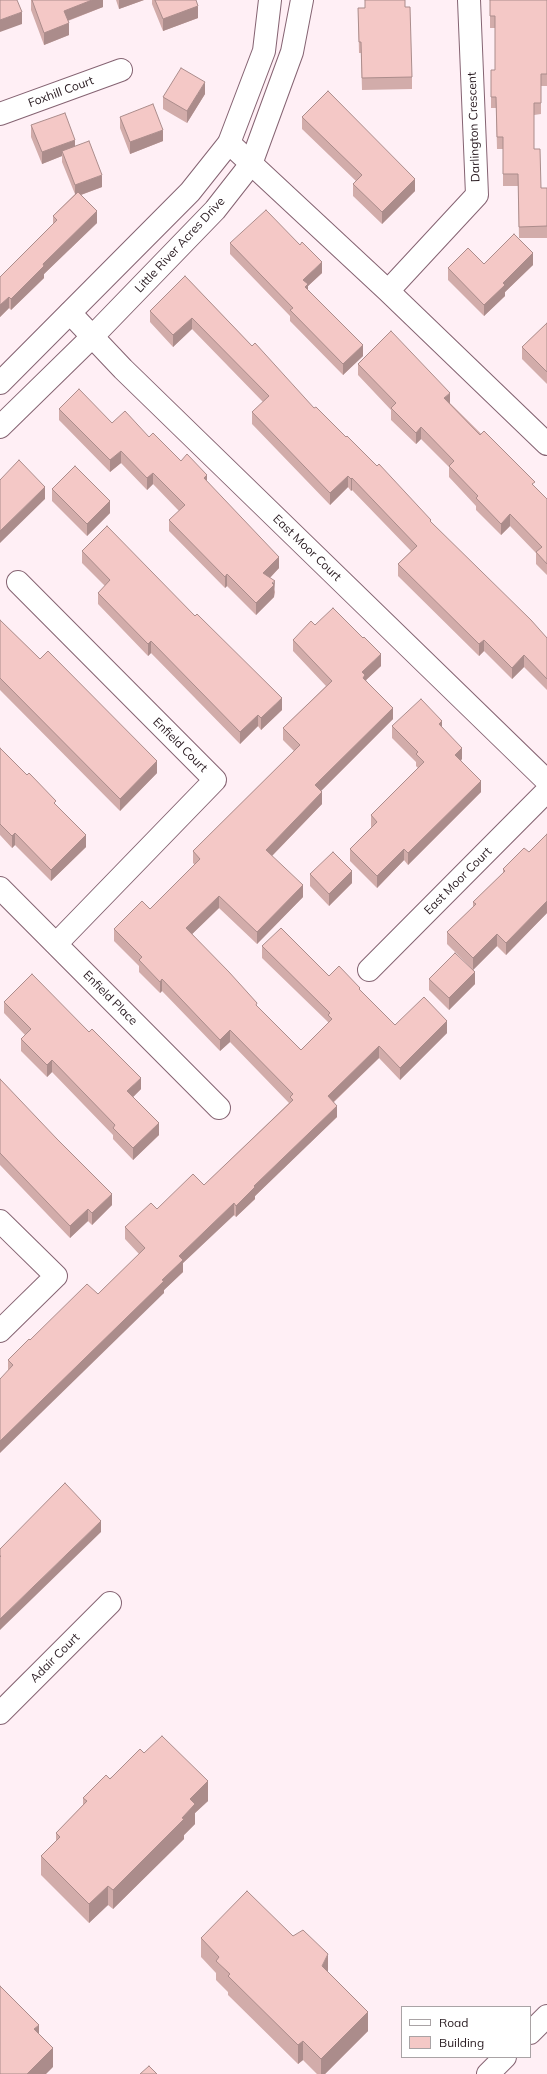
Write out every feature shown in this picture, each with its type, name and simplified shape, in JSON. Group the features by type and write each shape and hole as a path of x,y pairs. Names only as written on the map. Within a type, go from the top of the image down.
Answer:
{"street":[{"path":"0,383 190,192 229,143 264,51 270,0"},
{"name":"Little River Acres Drive","path":"0,427 93,336 215,210 250,164 292,52 302,0"},
{"name":"Darlington Crescent","path":"388,291 477,194 469,0"},
{"name":"Foxhill Court","path":"0,114 121,70"},
{"path":"229,143 388,291 547,444"},
{"name":"East Moor Court","path":"70,313 123,368 547,781"},
{"name":"Enfield Court","path":"18,582 215,780 56,944"},
{"name":"East Moor Court","path":"369,970 547,791"},
{"name":"Enfield Place","path":"0,888 219,1108"},
{"path":"0,1221 56,1276 0,1331"},
{"name":"Adair Court","path":"0,1713 110,1602"},
{"path":"531,2032 547,2016"},
{"path":"488,2074 505,2058"}],"building":[{"path":"0,0 17,0 22,12 0,20"},
{"path":"32,0 92,0 64,11 69,23 44,33"},
{"path":"155,0 196,0 198,6 163,19"},
{"path":"365,0 405,0 405,7 410,7 412,77 362,78 358,8 365,8"},
{"path":"490,0 547,0 547,74 541,74 541,103 534,103 534,149 540,149 541,188 547,188 547,226 519,227 518,174 503,174 503,137 497,137 496,97 491,97 491,70 495,70 495,16 490,16"},
{"path":"181,68 205,82 187,111 163,97"},
{"path":"328,91 415,179 382,212 353,184 362,175 302,117"},
{"path":"153,104 163,130 130,142 120,117"},
{"path":"65,113 75,140 42,152 31,125"},
{"path":"89,141 102,175 75,185 62,151"},
{"path":"78,192 97,211 43,264 44,266 11,299 9,297 0,305 0,277 57,220 53,216"},
{"path":"266,210 300,245 302,242 322,262 303,280 308,284 305,287 363,345 343,364 290,310 293,308 230,243"},
{"path":"514,234 533,253 503,283 505,285 484,305 448,268 468,248 484,264"},
{"path":"185,276 252,346 255,343 314,408 316,407 377,466 379,464 431,520 430,521 531,620 547,638 547,679 524,655 512,668 484,640 479,644 398,564 417,546 352,478 351,479 348,476 330,493 252,412 269,396 192,318 173,335 150,311"},
{"path":"547,323 547,372 522,347"},
{"path":"391,331 450,393 444,398 480,435 484,431 535,482 532,484 547,499 547,564 536,552 542,547 510,514 501,524 476,498 478,496 449,466 454,461 421,427 416,433 391,408 396,403 358,364"},
{"path":"79,389 112,423 125,411 149,437 153,433 181,461 187,454 207,475 204,478 279,557 263,573 275,581 272,583 274,585 256,603 227,574 225,577 169,520 185,505 153,473 147,478 121,451 110,460 59,409"},
{"path":"19,460 45,487 0,531 0,480"},
{"path":"75,466 110,501 87,524 52,489"},
{"path":"107,526 195,616 197,614 282,698 261,718 258,715 240,732 151,641 148,644 98,593 110,580 82,551"},
{"path":"333,608 381,654 362,672 365,675 363,678 393,708 315,785 322,792 266,850 303,885 257,932 219,896 186,928 229,972 257,1003 256,1005 301,1050 332,1019 328,1015 330,1013 262,946 281,928 329,976 339,966 360,988 359,989 395,1025 424,997 447,1021 400,1068 379,1046 328,1096 337,1106 254,1186 255,1187 236,1206 234,1203 179,1256 183,1260 162,1280 164,1281 0,1441 0,1379 13,1365 8,1360 87,1284 98,1294 145,1248 125,1227 151,1203 157,1209 193,1174 204,1185 293,1100 290,1097 293,1094 230,1030 220,1040 162,979 160,982 139,960 142,957 114,929 142,901 150,909 200,859 193,851 300,745 283,728 332,681 293,640 311,621 315,625"},
{"path":"0,620 40,659 48,651 157,761 120,799 0,678"},
{"path":"421,699 442,721 439,724 462,748 455,755 481,781 408,853 404,849 377,876 350,849 377,822 371,815 424,762 416,754 418,752 392,726"},
{"path":"0,748 27,775 29,773 31,775 56,801 54,803 86,835 51,870 15,833 12,836 0,824"},
{"path":"547,834 547,901 506,943 497,934 473,958 447,932 476,904 473,902 505,871 503,869 524,848 529,852"},
{"path":"333,852 352,871 329,894 310,874"},
{"path":"455,953 475,972 449,998 429,979"},
{"path":"32,974 89,1032 92,1029 141,1078 127,1091 159,1123 133,1148 113,1128 115,1125 52,1060 47,1065 21,1039 31,1029 4,1002"},
{"path":"0,1079 112,1194 92,1213 88,1209 70,1226 0,1153"},
{"path":"65,1483 101,1521 0,1619 0,1549"},
{"path":"162,1736 208,1781 190,1799 195,1804 182,1818 184,1819 113,1890 108,1886 89,1904 41,1856 60,1837 56,1833 87,1801 83,1798 106,1775 110,1779 140,1749 144,1753"},
{"path":"247,1891 293,1936 303,1930 328,1954 322,1966 368,2012 321,2059 303,2041 298,2045 228,1976 230,1974 216,1961 219,1957 201,1938"},
{"path":"0,1986 39,2025 34,2029 53,2048 27,2074 0,2074"},
{"path":"149,2066 157,2074 140,2074"}]}
